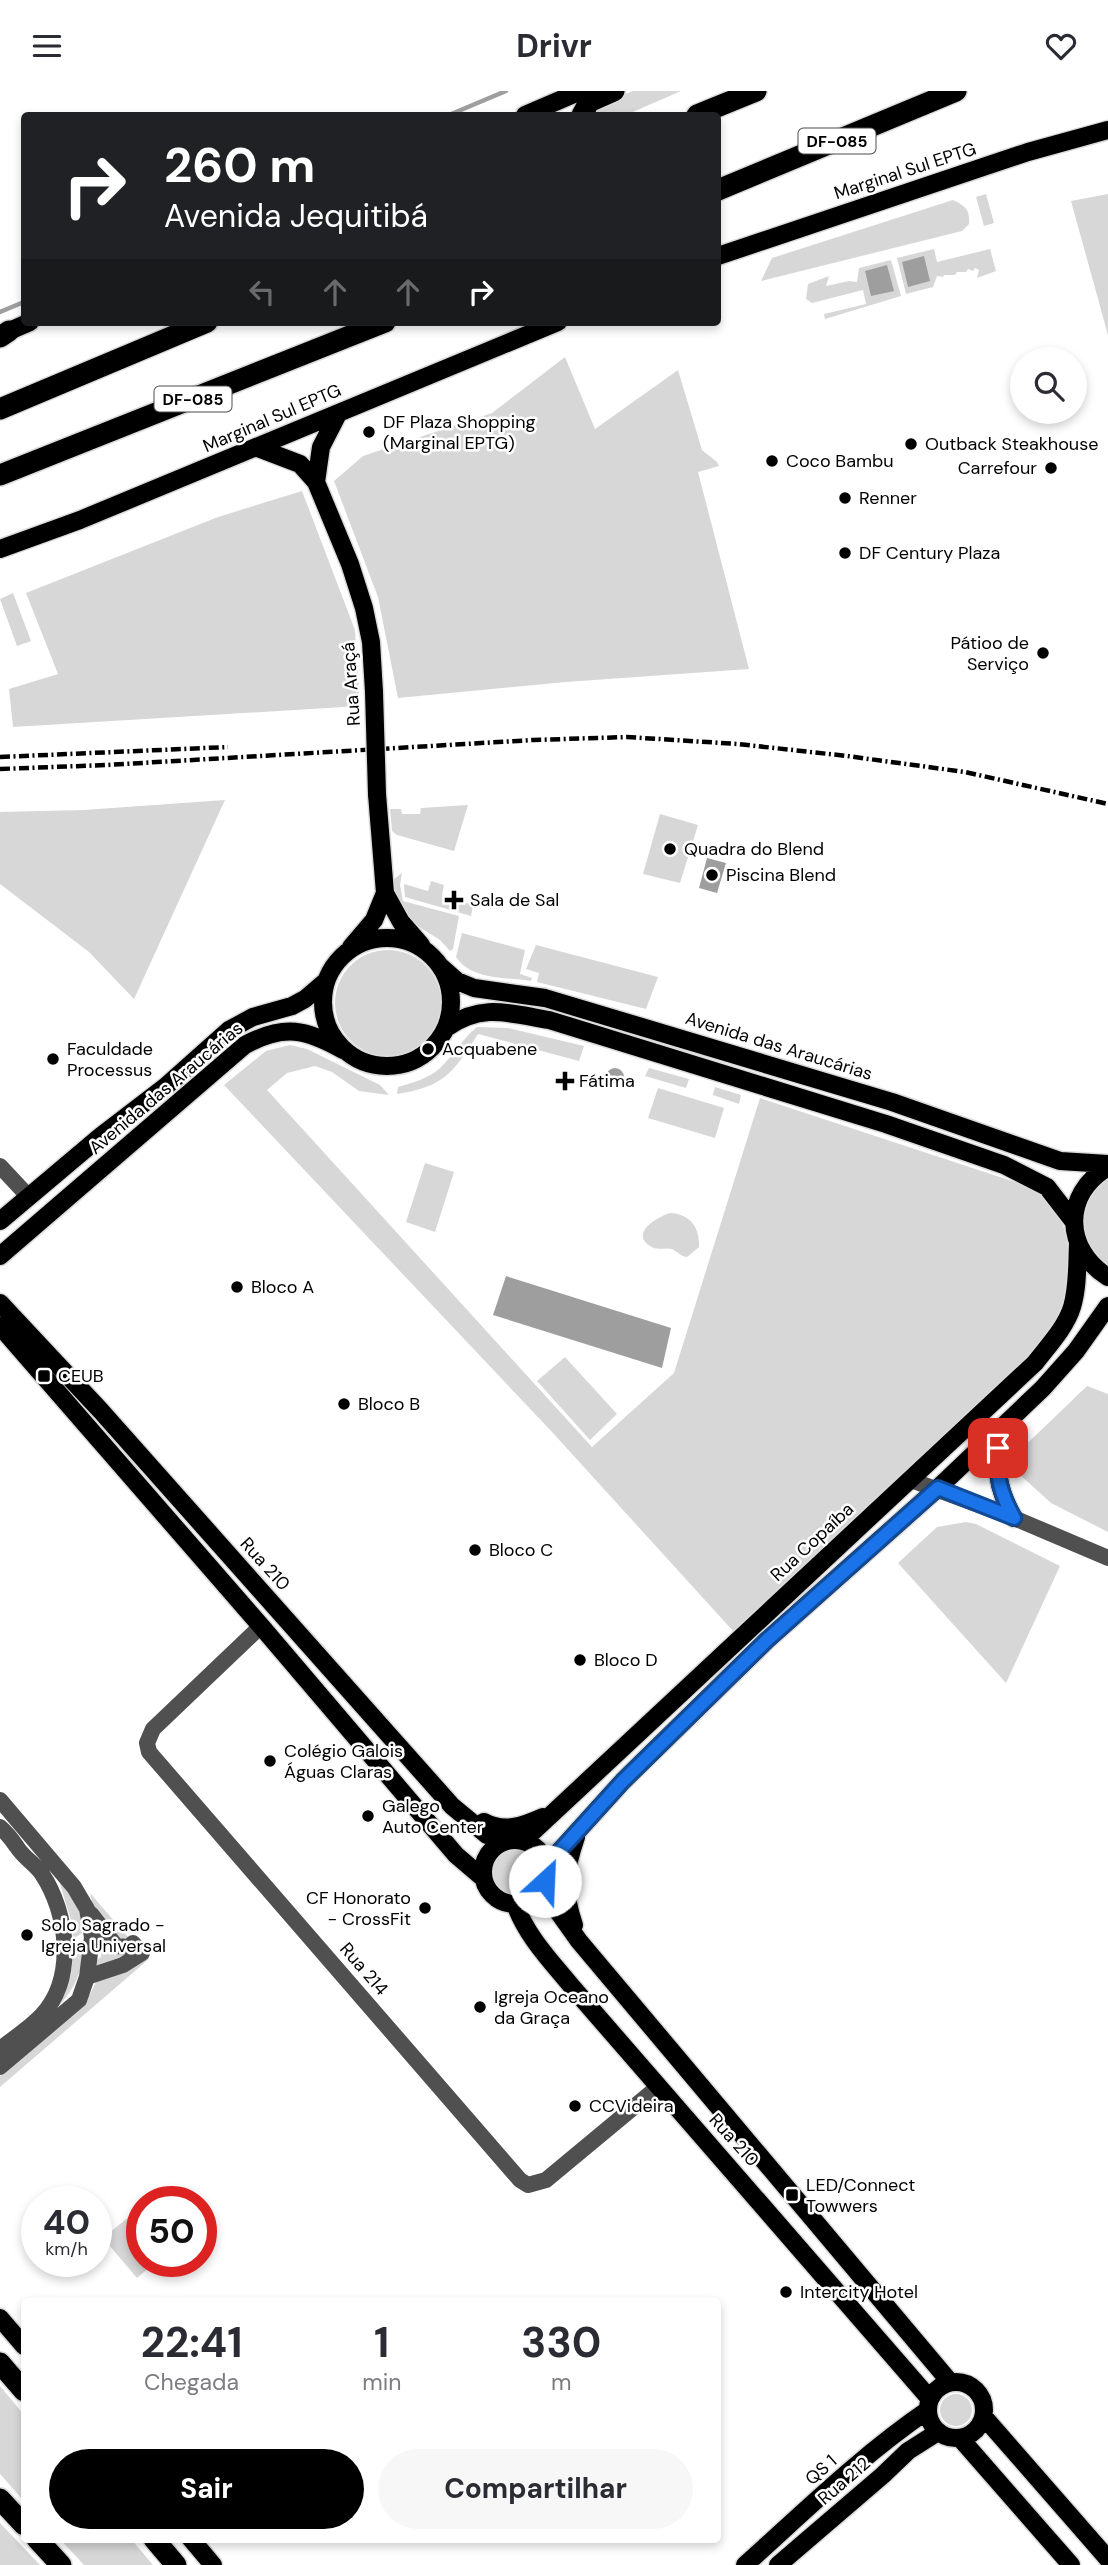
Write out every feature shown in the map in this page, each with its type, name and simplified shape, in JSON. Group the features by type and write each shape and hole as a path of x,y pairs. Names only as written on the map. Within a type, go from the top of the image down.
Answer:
{"highway":[{"path":"584,112 589,102 614,91"},
{"path":"705,112 756,91"},
{"name":"DF-085","path":"721,189 956,91"},
{"path":"0,409 197,326"},
{"name":"DF-085","path":"0,475 375,326"},
{"path":"0,2363 21,2388"},
{"path":"0,2499 21,2522"},
{"path":"41,2543 61,2565"}],"main road":[{"path":"532,112 581,91"},
{"name":"Marginal Sul EPTG","path":"721,255 1028,152 1102,133"},
{"path":"3,334 21,326"},
{"name":"Marginal Sul EPTG","path":"0,549 79,520 548,326"},
{"path":"316,482 321,447 338,414"},
{"name":"Rua Araçá","path":"258,447 300,464 316,482 350,564 371,642 377,794 385,893 401,922 434,959"},
{"name":"Rua Araçá","path":"347,951 374,920 385,893"},
{"path":"388,938 410,942 434,959 449,986 451,1007 446,1028 438,1042 413,1061 397,1066 378,1066 359,1061 343,1050 331,1036 324,1018 322,999 334,964 347,951 366,941 388,938"},
{"name":"Avenida das Araucárias","path":"434,959 457,981 474,988 545,998 892,1102 1060,1161 1108,1166"},
{"name":"Avenida das Araucárias","path":"0,1221 167,1086 229,1030 253,1017 292,1006 326,981"},
{"path":"446,1028 477,1012 494,1010 549,1020 886,1124 1031,1176 1048,1187 1074,1222"},
{"name":"Avenida das Araucárias","path":"0,1256 245,1045 262,1035 281,1030 320,1037 343,1050"},
{"path":"207,1050 209,1061 219,1067"},
{"path":"167,1086 177,1091 179,1103"},
{"path":"886,1124 892,1102"},
{"path":"1108,1166 1097,1173 1085,1187 1077,1204 1074,1222 1078,1244 1086,1258 1096,1270 1108,1277"},
{"name":"Rua Copaíba","path":"514,1841 550,1814 1035,1363 1056,1336 1072,1308 1078,1244"},
{"name":"Rua 210","path":"0,1303 101,1411 452,1806 487,1835 514,1841"},
{"path":"546,1866 623,1781 767,1640 1000,1430 1076,1351 1108,1305"},
{"path":"0,1326 449,1846 483,1878"},
{"path":"1000,1430 996,1462 998,1482 1004,1501 1014,1518"},
{"path":"452,1806 493,1827 504,1828 531,1823 550,1814"},
{"path":"577,1831 565,1873 565,1890 579,1941"},
{"path":"514,1841 538,1850 546,1866 542,1889 535,1896 515,1904 495,1897 483,1878 483,1866 488,1855 496,1846 514,1841"},
{"name":"Rua 210","path":"542,1889 579,1941 950,2382"},
{"name":"Rua 210","path":"515,1904 534,1942 929,2405"},
{"path":"0,2318 21,2342"},
{"path":"950,2382 969,2384 976,2390 984,2407 984,2417 975,2431 960,2438 945,2436 929,2419 929,2405 942,2385 950,2382"},
{"name":"QS 1","path":"745,2565 929,2405"},
{"path":"984,2417 1108,2559"},
{"name":"Rua 212","path":"778,2565 908,2451 939,2432"},
{"path":"960,2438 1071,2565"},
{"path":"194,2543 213,2565"}],"street":[{"path":"0,1166 28,1196"},
{"path":"911,1480 1014,1518 1108,1558"},
{"name":"Rua 214","path":"261,1626 153,1729 147,1743 149,1752 520,2180 528,2185 546,2180 658,2087"},
{"path":"0,1800 57,1865 111,1941 123,1947 133,1943 142,1953 123,1965 87,1977"},
{"path":"0,1827 13,1838 17,1847 41,1872 53,1893 61,1914 64,1941 63,1975 43,2014 0,2049"},
{"path":"0,1840 17,1847"},
{"path":"0,2067 79,2000 87,1977 92,1937 87,1909"}],"shaded area":[{"path":"633,91 681,91 633,112 590,112 592,107"},
{"path":"986,194 994,223 984,226 976,197"},
{"path":"1108,194 1108,335 1071,201"},
{"path":"953,200 964,207 969,215 969,224 962,231 761,281 772,258"},
{"path":"934,249 937,262 990,249 996,271 977,278 979,270 975,268 973,271 968,269 966,272 957,272 955,275 937,276 933,287 906,294 897,258"},
{"path":"924,256 930,281 908,287 902,262"},
{"path":"891,260 901,296 825,319 824,314 866,304 863,290 812,303 806,299 808,284 829,276 826,286 857,282 859,268"},
{"path":"887,265 894,291 871,296 865,271"},
{"path":"565,357 595,429 678,370 702,450 719,466 698,472 749,669 566,682 398,698 378,597 334,481 363,456 492,413"},
{"path":"302,491 355,630 360,706 13,727 9,689 58,674 26,593 218,517"},
{"path":"13,593 31,641 17,646 0,599"},
{"path":"225,800 134,999 89,952 0,884 0,812 84,810"},
{"path":"468,805 454,851 397,835 392,831 390,809 401,809 402,814 420,814 421,808"},
{"name":"Quadra do Blend","path":"660,814 698,825 680,883 643,874"},
{"name":"Piscina Blend","path":"707,858 726,863 717,893 699,888"},
{"path":"402,873 400,885 403,901 459,916 453,949 450,951 440,940 413,923 392,899 393,880"},
{"path":"431,881 444,885 442,895 473,905 471,916 405,897 404,884 428,891"},
{"path":"462,933 525,950 520,974 532,978 531,981 489,976 470,970 456,957"},
{"path":"536,945 658,977 646,1009 537,982 539,973 526,969"},
{"path":"388,950 408,954 425,966 437,983 441,1003 437,1023 425,1040 408,1052 388,1056 368,1052 351,1040 339,1023 335,1003 339,983 351,966 368,954"},
{"path":"477,1027 508,1028 584,1046 579,1061 478,1034 446,1076 426,1087 397,1094 398,1087 425,1078 439,1069"},
{"path":"290,1045 307,1049 380,1085 389,1095 359,1091 332,1072 315,1066 287,1073 267,1090 592,1447 674,1373 760,1098 1033,1188 1058,1214 1066,1237 1068,1275 1059,1313 1051,1329 1025,1363 734,1632 552,1432 224,1085 266,1051"},
{"path":"611,1068 619,1068 624,1077 622,1084 611,1086 606,1081 606,1073"},
{"path":"649,1068 689,1079 686,1088 645,1076"},
{"path":"715,1087 741,1095 739,1104 713,1095"},
{"path":"658,1088 724,1108 715,1138 648,1118"},
{"path":"425,1163 454,1172 435,1232 406,1222"},
{"path":"1108,1173 1108,1271 1096,1263 1081,1233 1084,1200"},
{"path":"670,1213 688,1219 698,1233 699,1247 687,1257 672,1249 653,1247 643,1236 648,1226"},
{"path":"506,1276 671,1328 662,1368 493,1315"},
{"path":"565,1357 617,1414 590,1440 537,1381"},
{"path":"1087,1386 1108,1394 1108,1532 1051,1503 1007,1463"},
{"path":"966,1522 976,1524 1060,1566 1006,1683 898,1563 937,1527"},
{"path":"516,1849 532,1856 539,1872 532,1888 516,1895 500,1888 493,1872 500,1856"},
{"path":"58,1877 76,1903 81,1917 82,1933 73,1939 71,1920"},
{"path":"90,1893 128,1937 124,1940 116,1938 93,1906"},
{"path":"98,1936 138,1951 96,1969 97,1960 101,1957 102,1941 99,1941"},
{"path":"79,1951 84,1956 77,1978 55,2010 71,1974 73,1956"},
{"path":"144,1953 149,1959 0,2087 0,2076 77,2009 96,1982"},
{"path":"126,2219 126,2265 112,2249 112,2231"},
{"path":"0,2386 21,2411 21,2498 0,2474"},
{"path":"956,2394 967,2399 972,2410 967,2421 956,2426 945,2421 940,2410 945,2399"},
{"path":"0,2523 40,2565 0,2565"},
{"path":"64,2543 134,2543 153,2565 84,2565"}],"waterway":[{"path":"456,112 506,91"},
{"path":"0,312 21,303"}],"railway":[{"path":"0,769 627,737 738,744 965,772 1108,804"},
{"path":"0,757 228,747"}],"place":[{"name":"DF Plaza Shopping (Marginal EPTG)","path":"369,432"},
{"name":"Outback Steakhouse","path":"911,444"},
{"name":"Coco Bambu","path":"772,461"},
{"name":"Carrefour","path":"1051,468"},
{"name":"Renner","path":"845,498"},
{"name":"DF Century Plaza","path":"845,553"},
{"name":"Pátioo de Serviço","path":"1043,653"},
{"name":"Quadra do Blend","path":"670,849"},
{"name":"Piscina Blend","path":"712,875"},
{"name":"Sala de Sal","path":"454,900"},
{"name":"Acquabene","path":"428,1049"},
{"name":"Faculdade Processus","path":"53,1059"},
{"name":"Fátima","path":"565,1081"},
{"name":"Bloco A","path":"237,1287"},
{"name":"CEUB","path":"44,1376"},
{"name":"Bloco B","path":"344,1404"},
{"name":"Bloco C","path":"475,1550"},
{"name":"Bloco D","path":"580,1660"},
{"name":"Colégio Galois Águas Claras","path":"270,1761"},
{"name":"Galego Auto Center","path":"368,1816"},
{"name":"CF Honorato - CrossFit","path":"425,1908"},
{"name":"Solo Sagrado - Igreja Universal","path":"27,1935"},
{"name":"Igreja Oceano da Graça","path":"480,2007"},
{"name":"CCVideira","path":"575,2106"},
{"name":"LED/Connect Towwers","path":"792,2195"},
{"name":"Intercity Hotel","path":"786,2292"}],"route":[{"path":"545,1881 546,1866 623,1781 767,1640 938,1488 1014,1518 1004,1501 998,1482 998,1448"}]}
